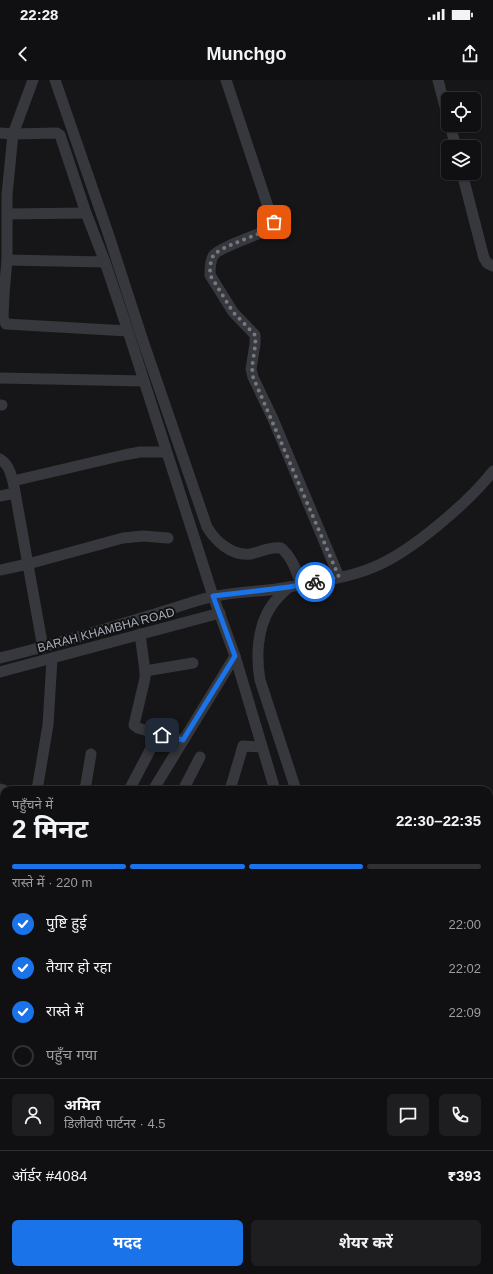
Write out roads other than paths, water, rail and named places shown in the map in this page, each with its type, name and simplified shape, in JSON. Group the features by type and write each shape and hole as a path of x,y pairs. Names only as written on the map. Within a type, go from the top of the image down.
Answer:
{"street":[{"path":"33,80 13,134 4,199 8,214 7,260 2,294 4,322 6,324 128,331"},
{"path":"54,80 108,233 143,341 207,527 216,541 221,545 239,553 251,554 269,548 281,548 288,555 302,584"},
{"path":"226,80 274,222 270,229 215,253 211,262 210,275 233,312 255,335 251,369 253,377 339,577"},
{"path":"438,80 441,92"},
{"path":"0,133 57,133 60,135 86,213 105,262 213,596 235,656 274,786"},
{"path":"464,180 484,258 487,263 493,266"},
{"path":"8,214 86,213"},
{"path":"7,260 105,262"},
{"path":"0,378 144,381"},
{"path":"13,481 124,455 140,452 166,452"},
{"path":"0,459 6,463 9,468 13,481 43,648"},
{"name":"BARAH KHAMBHA ROAD","path":"0,658 43,648 213,596 289,587 339,577 373,568 396,556 427,534 457,508 487,479 493,471"},
{"path":"0,496 15,493"},
{"path":"0,570 28,564 123,538 143,536 168,538"},
{"path":"289,587 270,608 261,627 258,669 260,680 295,786"},
{"name":"BARAH KHAMBHA ROAD","path":"0,672 220,613"},
{"path":"140,634 145,671 134,725 138,728 183,740"},
{"path":"155,786 235,656"},
{"path":"38,786 48,725 52,659"},
{"path":"145,671 193,663"},
{"path":"130,786 158,737 161,735"},
{"path":"231,786 243,746 262,747"},
{"path":"86,786 91,754"},
{"path":"185,786 200,757"}]}
